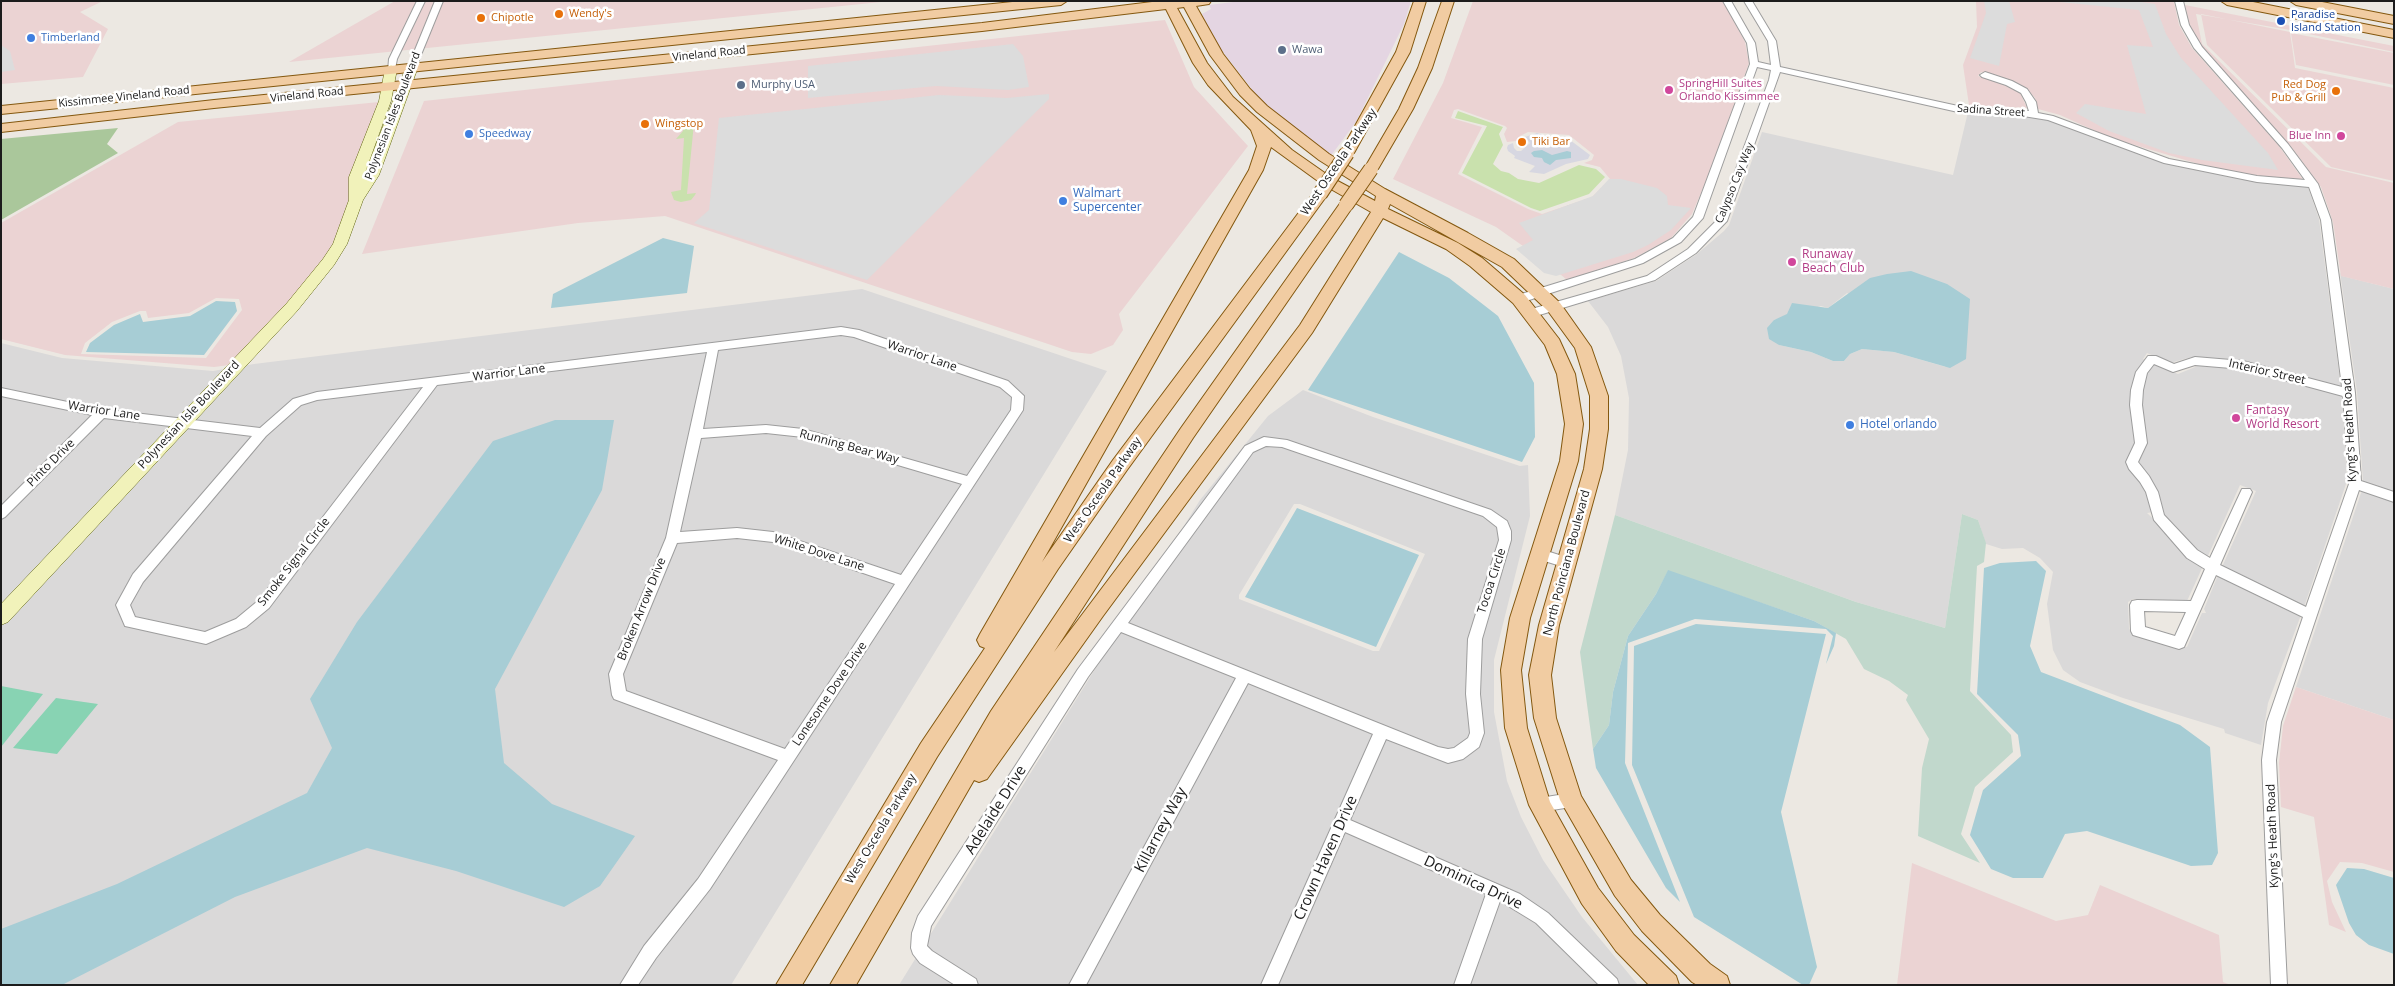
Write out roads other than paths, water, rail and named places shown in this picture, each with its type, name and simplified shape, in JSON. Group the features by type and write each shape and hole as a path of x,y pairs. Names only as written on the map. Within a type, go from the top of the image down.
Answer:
{"main road":[{"name":"Vineland Road","path":"246,83 1061,1"},
{"name":"Vineland Road","path":"214,104 794,46 1168,3 1205,1"},
{"name":"West Osceola Parkway","path":"788,985 929,750 1046,572 1120,465 1320,194 1347,153 1392,75 1403,52 1420,1"},
{"path":"842,985 999,718 1187,433 1371,169 1406,109 1425,68 1448,1"},
{"path":"2228,1 2394,34"},
{"path":"2296,1 2394,20"},
{"path":"907,873 1096,610 1306,329 1383,205 1380,192 1324,157 1262,109 1245,92 1217,55 1187,2"},
{"path":"1168,3 1193,51 1213,82 1228,100 1287,153 1327,181 1379,210"},
{"path":"794,46 808,34 833,25"},
{"path":"728,52 765,42 776,31"},
{"path":"1213,82 1245,92"},
{"name":"Kissimmee Vineland Road","path":"1,110 246,83"},
{"name":"Kissimmee Vineland Road","path":"1,128 214,104"},
{"path":"929,750 949,701 988,639 1256,170 1264,146 1257,128"},
{"path":"1256,170 1271,156 1287,153 1324,157"},
{"name":"North Poinciana Boulevard","path":"1380,192 1463,236 1508,263 1542,293 1583,347 1599,396 1599,429 1593,469 1549,626 1540,675 1546,718 1571,800 1623,888 1651,923 1701,973 1718,985"},
{"name":"North Poinciana Boulevard","path":"1379,210 1406,225 1452,246 1476,262 1519,299 1532,313 1553,343 1566,374 1574,424 1569,462 1520,618 1511,670 1516,728 1540,805 1590,896 1626,943 1667,985"},
{"path":"1368,231 1385,225 1406,225"},
{"path":"801,985 814,940"}],"street":[{"name":"Polynesian Isles Boulevard","path":"356,200 356,177 385,101 394,59 421,1"},
{"name":"Polynesian Isles Boulevard","path":"356,200 372,175 405,85 439,1"},
{"name":"Calypso Cay Way","path":"1532,313 1651,278 1692,251 1719,225 1748,118 1754,64 1751,42 1727,1"},
{"name":"Calypso Cay Way","path":"1519,299 1639,261 1677,240 1698,218 1748,118 1776,69 1772,41 1748,1"},
{"name":"Kyng's Heath Road","path":"2179,1 2185,25 2198,48 2285,146 2313,184 2326,220 2349,393 2355,484 2278,707 2270,760 2279,985"},
{"path":"1742,28 1765,30"},
{"name":"Sadina Street","path":"1754,64 1958,109 2034,114 2068,123 2167,161 2256,179 2313,184"},
{"path":"1985,75 2009,83 2024,91 2032,102 2034,114"},
{"name":"Polynesian Isle Boulevard","path":"1,617 292,307 329,262 340,244 356,200"},
{"path":"1698,218 1719,225"},
{"name":"Warrior Lane","path":"1,392 101,412 262,433 297,402 317,396 713,348 828,332 855,333 1004,384 1018,396"},
{"name":"Broken Arrow Drive","path":"713,348 696,434 672,538 616,674 619,695 788,757"},
{"name":"Interior Street","path":"2311,615 2212,566 2192,554 2158,517 2152,492 2146,479 2132,466 2141,443 2136,405 2137,390 2142,372 2152,359 2173,368 2195,361 2242,364 2349,393"},
{"name":"Smoke Signal Circle","path":"262,433 138,578 123,605 130,622 206,638 241,623 264,604 433,382"},
{"name":"Lonesome Dove Drive","path":"628,985 650,952 704,884 904,582 1017,410 1018,396"},
{"name":"Pinto Drive","path":"2,512 101,412"},
{"name":"Running Bear Way","path":"696,434 766,429 803,433 969,481"},
{"name":"Tocoa Circle","path":"1264,441 1283,443 1487,514 1502,524 1505,540 1475,639 1473,694 1477,733 1474,742 1463,751 1448,756 1119,625 1250,449 1264,441"},
{"path":"2355,484 2394,497"},
{"path":"2194,607 2246,492"},
{"name":"White Dove Lane","path":"672,538 738,533 773,537 904,582"},
{"path":"1540,554 1567,563"},
{"name":"Adelaide Drive","path":"970,985 926,958 919,948 920,933 924,922 1083,673 1119,625"},
{"name":"Killarney Way","path":"1078,985 1245,676"},
{"name":"Crown Haven Drive","path":"1269,985 1382,731"},
{"path":"1540,805 1571,800"},
{"name":"Dominica Drive","path":"1342,824 1514,899 1542,918 1611,985"},
{"path":"1462,985 1495,891"}],"water":[{"path":"1542,150 1552,155 1567,151 1571,152 1571,158 1556,160 1550,165 1544,162 1542,158 1534,157 1531,153"},
{"path":"663,238 694,246 687,293 551,308 553,294"},
{"path":"1399,252 1449,278 1498,316 1534,383 1535,437 1522,462 1308,390"},
{"path":"1911,271 1947,284 1970,299 1966,359 1950,368 1894,352 1862,349 1850,354 1844,361 1833,361 1811,352 1779,345 1769,339 1767,328 1774,320 1787,314 1792,303 1828,308 1870,278"},
{"path":"216,301 235,302 237,311 204,355 86,352 90,343 114,325 140,314 143,322 190,316"},
{"path":"555,420 614,420 602,490 495,689 504,763 552,804 635,836 600,886 564,907 456,871 367,848 235,897 62,985 1,985 1,929 117,884 307,793 332,748 310,699 357,622 493,441"},
{"path":"1297,508 1419,555 1376,647 1245,597"},
{"path":"2036,561 2046,571 2030,646 2041,672 2180,725 2210,747 2218,853 2212,865 2191,866 2087,831 2065,834 2043,878 2013,878 1991,869 1970,835 1983,790 2021,756 2018,735 1977,694 1984,568 2000,563"},
{"path":"1668,570 1814,621 1836,633 1834,646 1826,664 1833,636 1826,629 1695,619 1628,643 1625,763 1680,902 1666,888 1596,768 1593,749 1609,725 1613,692 1628,636 1656,594"},
{"path":"1696,624 1826,634 1781,812 1817,967 1809,985 1803,985 1694,917 1632,765 1634,646"},
{"path":"2347,868 2364,869 2394,878 2394,954 2369,945 2356,935 2349,923 2336,885"}],"place":[{"name":"Wendy's","path":"559,14"},
{"name":"Chipotle","path":"481,18"},
{"name":"Paradise Island Station","path":"2281,21"},
{"name":"Timberland","path":"31,38"},
{"name":"Wawa","path":"1282,50"},
{"name":"Murphy USA","path":"741,85"},
{"name":"SpringHill Suites Orlando Kissimmee","path":"1669,90"},
{"name":"Red Dog Pub & Grill","path":"2336,91"},
{"name":"Wingstop","path":"645,124"},
{"name":"Speedway","path":"469,134"},
{"name":"Blue Inn","path":"2341,136"},
{"name":"Tiki Bar","path":"1522,142"},
{"name":"Walmart Supercenter","path":"1063,201"},
{"name":"Runaway Beach Club","path":"1792,262"},
{"name":"Fantasy World Resort","path":"2236,418"},
{"name":"Hotel orlando","path":"1850,425"}]}
